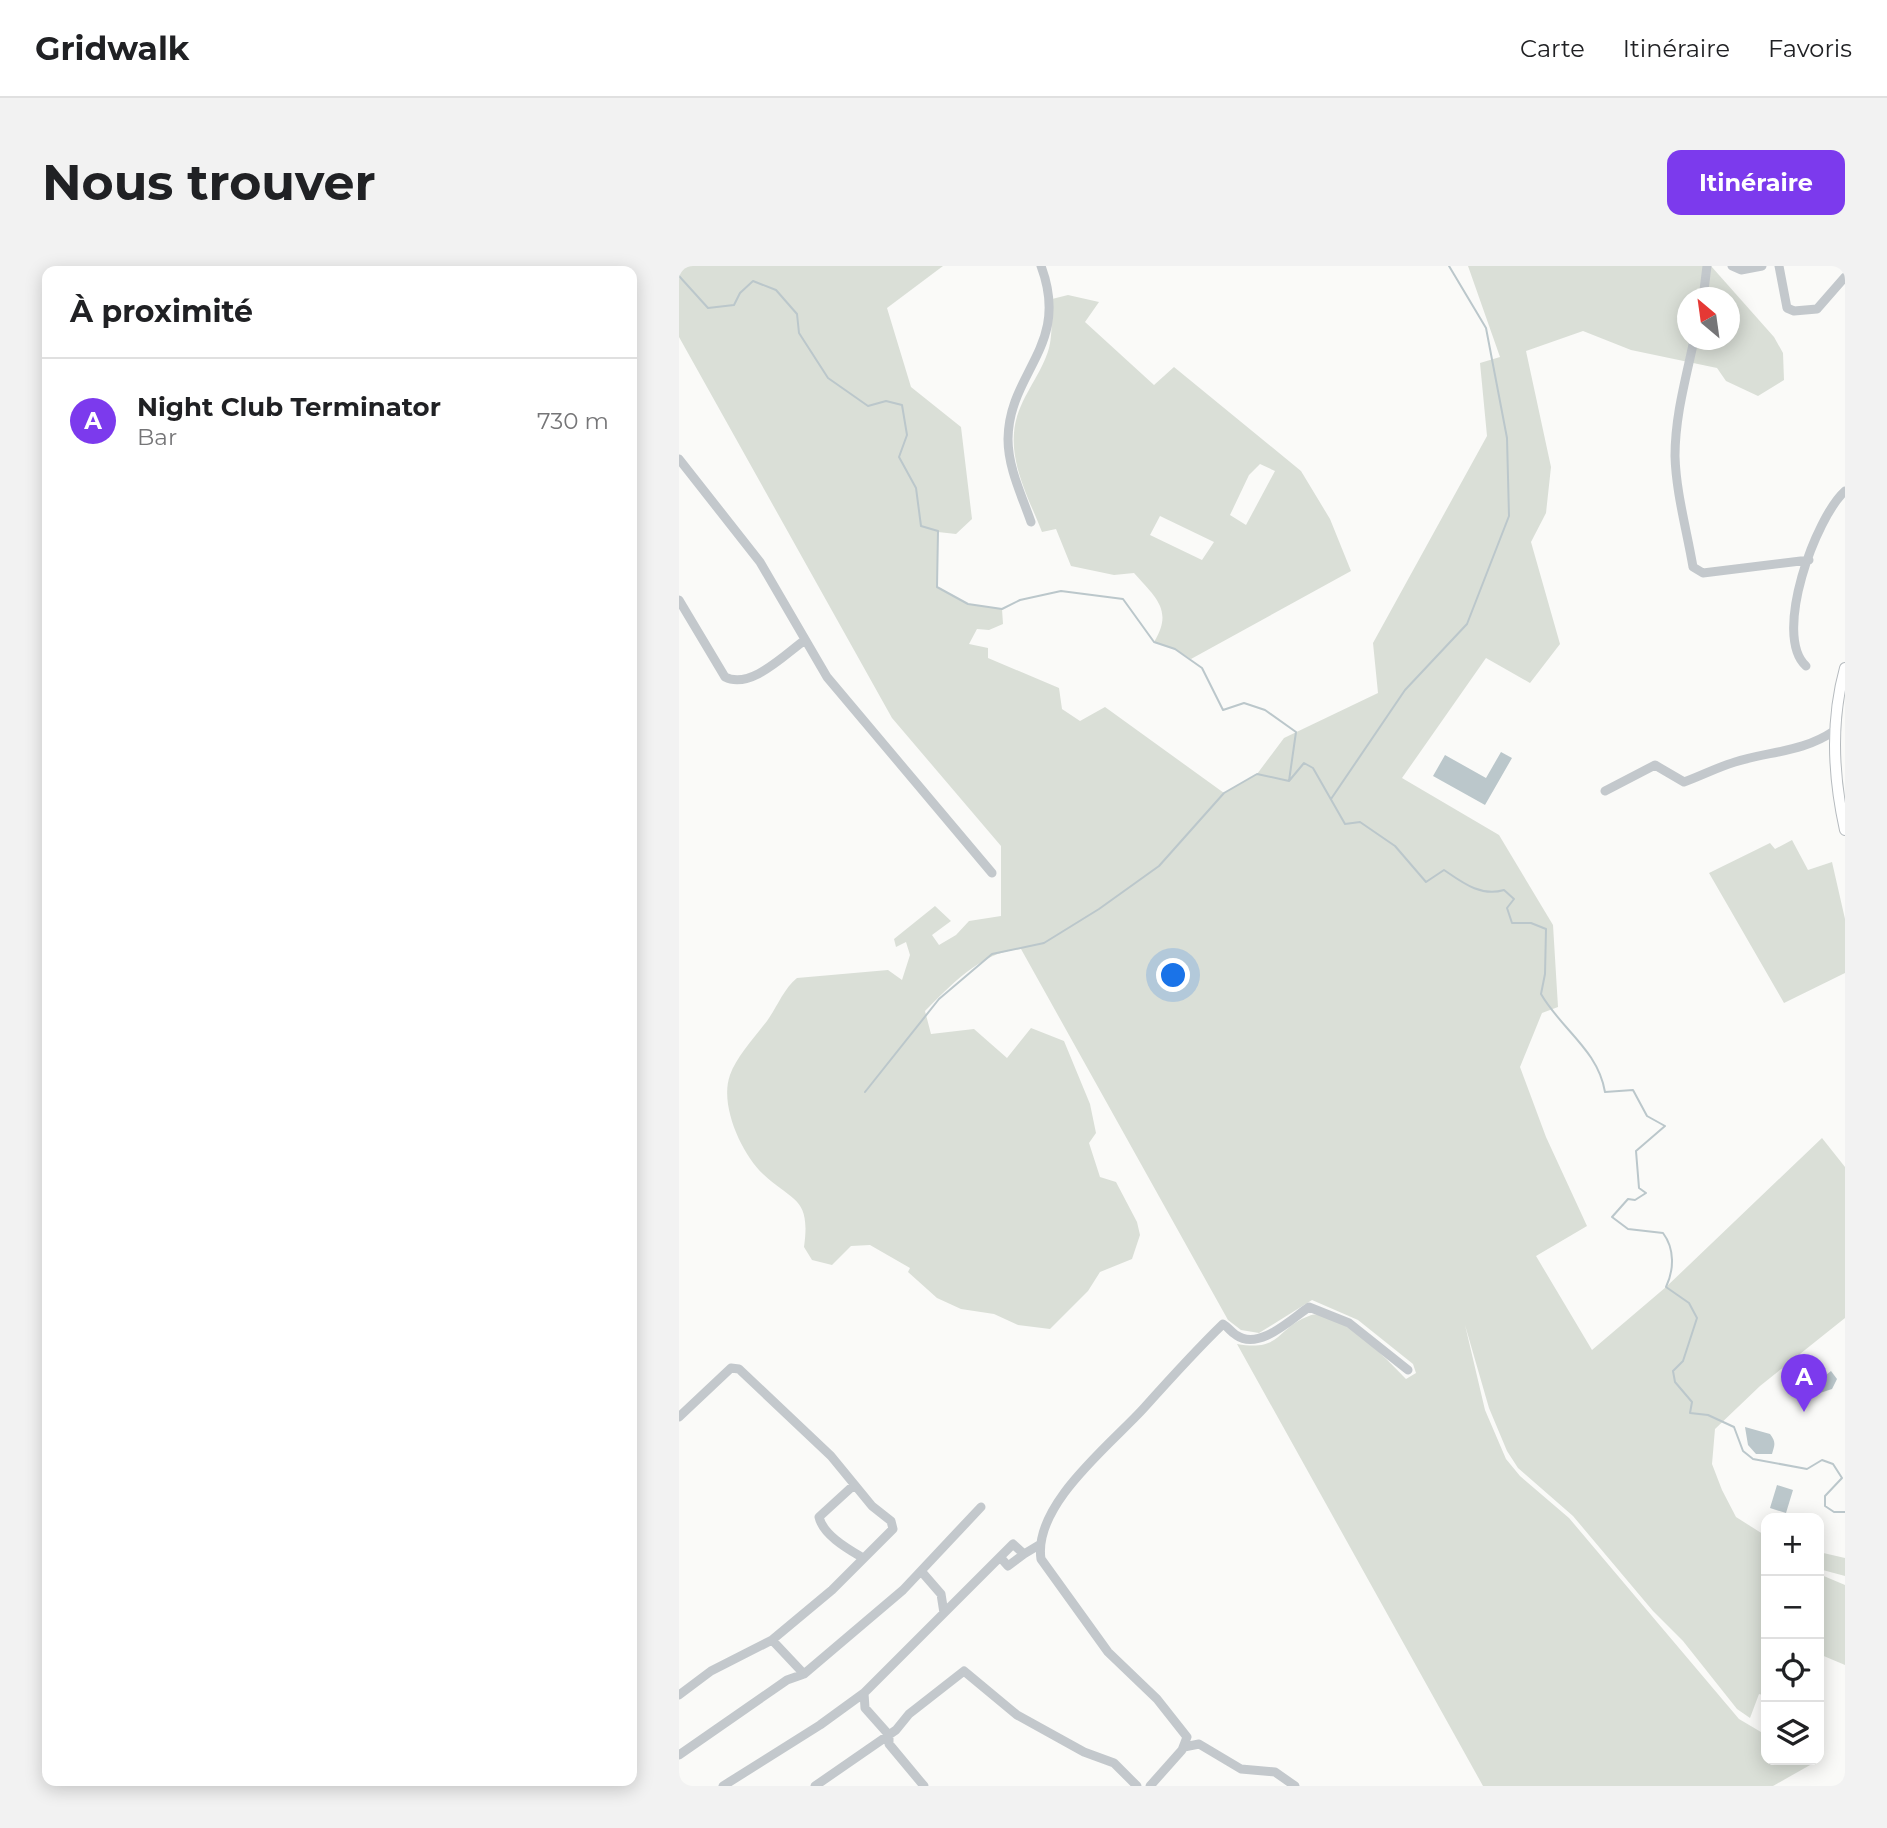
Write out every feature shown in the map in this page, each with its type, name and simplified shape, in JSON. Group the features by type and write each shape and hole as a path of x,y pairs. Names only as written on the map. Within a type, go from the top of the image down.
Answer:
{"main road":[{"path":"1845,668 1835,731 1836,780 1845,830"}],"street":[{"path":"1031,522 1012,465 1008,438 1014,406 1044,347 1048,331 1050,297 1041,266"},
{"path":"1704,287 1707,266"},
{"path":"1732,266 1741,270 1762,266"},
{"path":"1779,266 1787,308 1794,311 1817,309 1845,277"},
{"path":"1692,350 1680,401 1675,455 1677,485 1693,567 1703,573 1809,560"},
{"path":"679,460 759,562 827,677 992,873"},
{"path":"1806,666 1796,654 1792,623 1794,601 1828,513 1845,491"},
{"path":"679,600 725,677 733,681 751,677 805,640"},
{"path":"1605,791 1655,765 1684,782 1734,762 1794,751 1819,742 1835,731"},
{"path":"1000,1557 1008,1566 1039,1545 1064,1494 1093,1456 1122,1431 1223,1324 1236,1335 1248,1340 1260,1338 1308,1307 1349,1323 1408,1370"},
{"path":"679,1417 735,1367 820,1444 854,1485 891,1521 893,1529 832,1590 772,1640 711,1671 679,1695"},
{"path":"854,1485 819,1517 820,1523 839,1542 863,1558"},
{"path":"679,1755 787,1681 804,1674 903,1590 982,1507"},
{"path":"723,1786 820,1725 864,1693 1013,1544 1024,1554"},
{"path":"1039,1545 1047,1572 1108,1652 1174,1718 1187,1737 1184,1747 1150,1786"},
{"path":"921,1571 941,1594 944,1613"},
{"path":"772,1640 804,1674"},
{"path":"815,1786 887,1740 909,1714 964,1671 1017,1715 1084,1752 1114,1763 1137,1786"},
{"path":"864,1693 865,1707 887,1740 924,1786"},
{"path":"1184,1747 1199,1744 1241,1769 1275,1772 1295,1786"}],"shaded area":[{"path":"679,266 943,266 887,308 911,387 961,427 972,519 956,534 938,532 937,587 968,604 1002,609 1003,624 989,630 977,629 969,644 988,648 988,658 1059,688 1062,709 1080,721 1105,707 1224,793 1257,774 1284,738 1378,693 1373,643 1487,436 1480,363 1500,357 1468,266 1711,266 1730,287 1677,287 1677,350 1740,350 1740,299 1774,337 1783,353 1784,380 1758,396 1726,381 1717,368 1631,350 1583,331 1526,351 1551,467 1546,513 1531,542 1560,644 1530,683 1486,658 1402,778 1499,835 1553,925 1558,1007 1542,1013 1520,1067 1546,1137 1587,1226 1536,1256 1592,1350 1666,1287 1822,1138 1845,1167 1845,1318 1760,1386 1715,1429 1712,1464 1722,1490 1736,1517 1761,1533 1761,1695 1750,1718 1737,1709 1683,1641 1653,1611 1573,1516 1518,1468 1507,1451 1489,1408 1465,1325 1485,1410 1506,1459 1520,1476 1569,1518 1739,1719 1761,1732 1761,1765 1810,1765 1773,1786 1483,1786 1237,1344 1263,1345 1277,1338 1298,1321 1320,1315 1347,1326 1406,1379 1416,1373 1413,1364 1358,1320 1312,1300 1259,1333 1241,1330 1228,1320 1021,949 1007,951 980,963 945,991 925,1011 931,1034 974,1029 1007,1058 1031,1028 1064,1041 1090,1104 1096,1133 1089,1143 1100,1177 1116,1182 1137,1222 1140,1235 1132,1259 1100,1272 1088,1291 1050,1329 1018,1325 994,1314 961,1309 937,1298 908,1272 910,1268 870,1245 851,1246 832,1265 812,1260 804,1247 805,1218 802,1209 755,1165 734,1128 727,1087 733,1069 787,988 797,978 888,970 902,980 910,955 906,942 896,947 894,939 935,906 951,921 932,935 939,945 956,935 969,921 1001,916 1001,846 892,718 679,337"},
{"path":"1068,295 1099,302 1085,322 1154,385 1174,367 1301,471 1330,519 1351,571 1191,659 1175,649 1154,642 1162,621 1162,612 1155,597 1134,573 1114,575 1071,566 1056,529 1042,532 1018,471 1014,446 1016,421 1049,348 1052,299","holes":["1260,464 1275,471 1246,525 1230,515 1249,475","1160,516 1214,542 1202,560 1150,535"]},
{"path":"1501,752 1512,758 1485,805 1433,776 1445,755 1486,778"},
{"path":"1792,840 1808,870 1832,862 1845,919 1845,973 1784,1003 1709,873 1770,843 1775,849"},
{"path":"1831,1371 1837,1379 1832,1389 1820,1393 1817,1382"},
{"path":"1745,1427 1770,1434 1774,1442 1772,1454 1756,1454 1748,1445"},
{"path":"1777,1485 1793,1490 1786,1513 1770,1508"},
{"path":"1824,1553 1845,1558 1845,1576 1824,1570"},
{"path":"1824,1576 1845,1585 1845,1665 1824,1656"}],"waterway":[{"path":"1331,799 1405,690 1467,624 1509,516 1507,438 1486,328 1449,266"},
{"path":"679,276 708,308 734,305 740,293 753,281 776,290 797,314 799,333 828,378 868,406 886,401 902,405 907,435 899,457 916,488 921,526 938,531 937,587 968,604 1002,609 1020,600 1061,591 1123,599 1154,642 1175,649 1202,668 1223,710 1244,703 1265,710 1296,732 1289,781 1304,763 1313,768 1345,824 1360,822 1395,846 1426,882 1444,870 1480,890 1504,890 1514,899 1507,908 1512,923 1531,923 1546,929 1545,974 1541,994 1595,1064 1605,1092 1633,1090 1647,1116 1665,1126 1636,1151 1639,1188 1646,1193 1635,1200 1628,1199 1612,1217 1628,1229 1663,1233 1670,1246 1672,1267 1666,1287 1689,1303 1697,1318 1683,1361 1673,1371 1675,1382 1692,1402 1690,1413 1708,1415 1734,1427 1743,1451 1753,1459 1807,1469 1822,1460 1833,1464 1842,1478 1825,1496 1825,1506 1834,1512 1845,1512"},
{"path":"865,1092 939,999 992,954 1044,943 1099,909 1159,866 1224,793 1257,774 1289,781"}],"place":[{"name":"Night Club Terminator","path":"1804,1412"}]}
